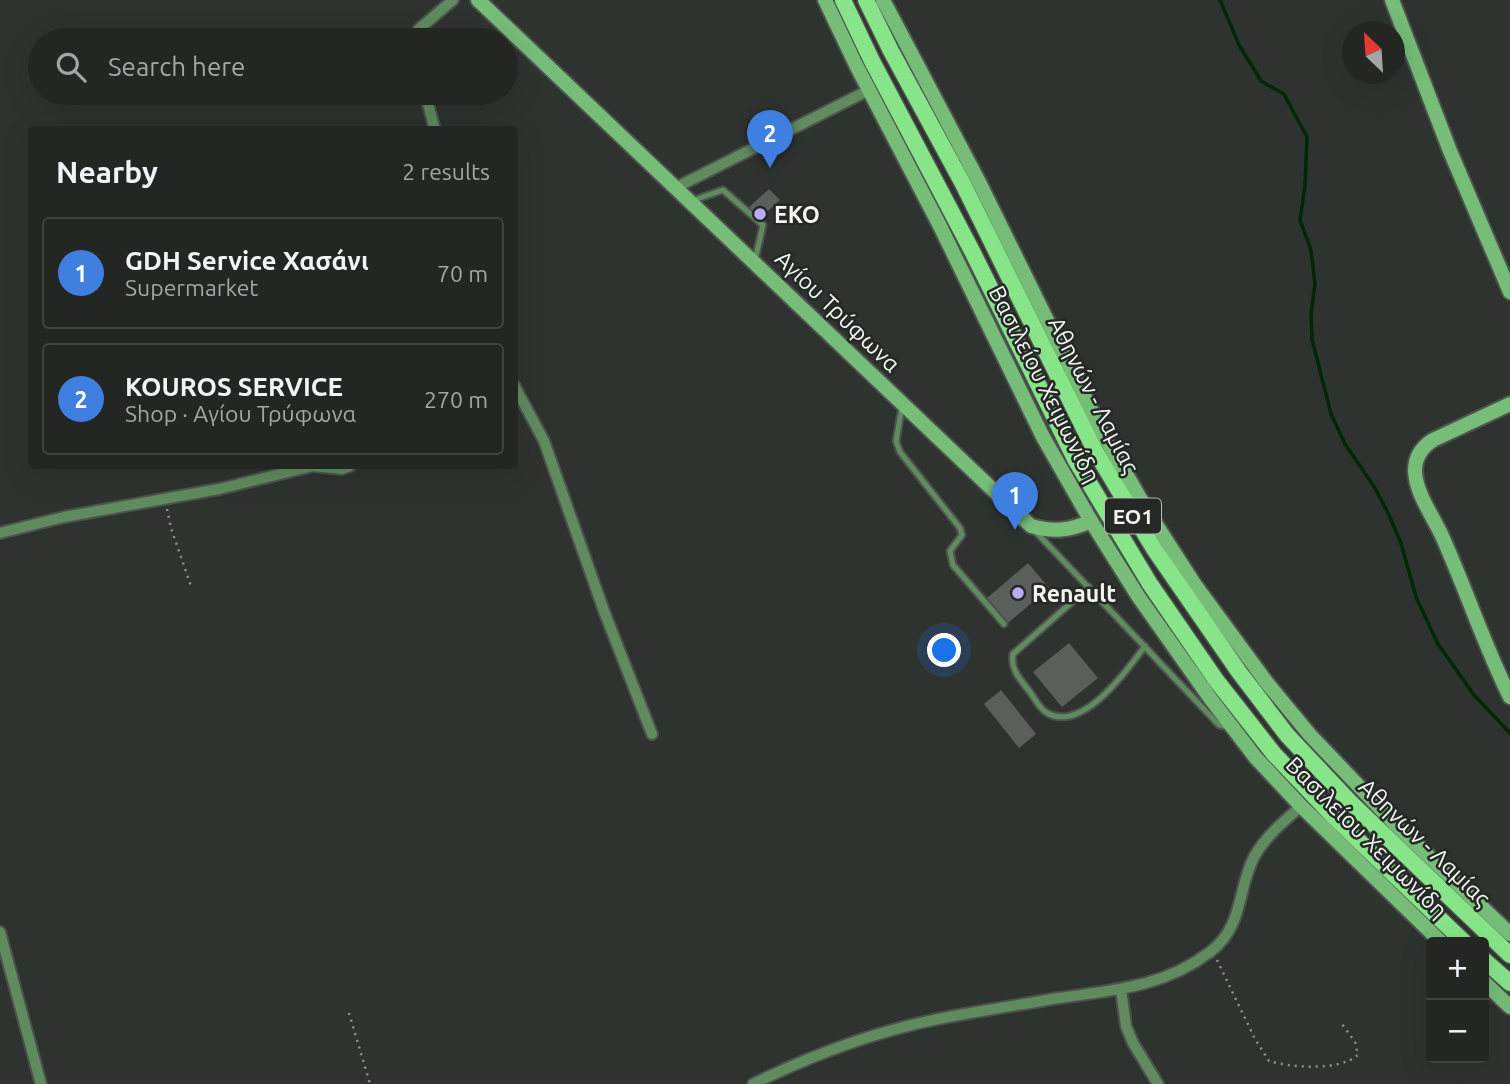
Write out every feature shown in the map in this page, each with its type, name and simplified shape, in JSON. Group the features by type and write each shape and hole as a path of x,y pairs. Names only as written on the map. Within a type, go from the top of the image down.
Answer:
{"main road":[{"name":"Αθηνών - Λαμίας","path":"843,0 972,251 1070,451 1150,584 1216,680 1266,745 1334,817 1459,937"},
{"name":"Αθηνών - Λαμίας","path":"866,0 963,184 1094,449 1154,549 1238,672 1287,735 1350,802 1510,955"},
{"path":"1489,964 1510,983"}],"street":[{"path":"420,28 453,0"},
{"name":"Αγίου Τρύφωνα","path":"478,0 508,28"},
{"name":"Βασιλείου Χειμωνίδη","path":"825,0 934,213 1043,437 1091,521 1163,633 1256,758 1301,806 1436,937"},
{"path":"883,0 979,182 1103,435 1195,584 1267,683 1310,736 1395,824 1510,934"},
{"path":"1392,0 1450,151 1510,292"},
{"name":"Αγίου Τρύφωνα","path":"518,38 1031,526"},
{"path":"677,187 869,90"},
{"path":"428,105 434,126"},
{"path":"518,392 544,441 604,611 652,734"},
{"path":"1510,404 1423,447 1417,458 1415,471 1423,497 1510,696"},
{"path":"0,533 64,517 219,489 301,469"},
{"path":"1031,526 1049,531 1091,521"},
{"path":"753,1084 824,1052 909,1025 1121,990 1172,974 1221,942 1238,911 1254,858 1282,822 1301,806"},
{"path":"0,932 41,1084"},
{"path":"1489,987 1510,1007"},
{"path":"1121,990 1126,1026 1158,1084"}],"lane":[{"path":"691,201 723,190 763,225 755,262"},
{"path":"902,404 896,441 900,452 960,528 962,534 950,551 953,565 1004,624"},
{"path":"1031,526 1219,725 1232,727"},
{"path":"1088,587 1013,654 1013,668 1045,712 1063,716 1100,700 1118,684 1145,646"}],"path":[{"path":"165,500 171,528 192,589"},
{"path":"1211,951 1255,1040 1269,1062 1286,1066 1336,1065 1350,1062 1358,1055 1355,1042 1342,1024"},
{"path":"349,1013 370,1084"}],"building":[{"path":"769,189 780,200 755,223 745,211"},
{"name":"Renault","path":"1028,563 1049,588 1008,623 987,598"},
{"path":"1069,643 1098,678 1062,707 1033,672"},
{"path":"1001,690 1036,734 1019,748 984,704"}],"waterway":[{"path":"1220,0 1239,45 1261,81 1284,94 1307,137 1305,186 1300,220 1311,250 1315,284 1311,314 1312,339 1331,414 1345,444 1375,488 1388,513 1401,543 1416,597 1438,644 1474,695 1510,733"}],"place":[{"name":"KOUROS SERVICE","path":"770,168"},
{"name":"EKO","path":"760,214"},
{"name":"GDH Service Χασάνι","path":"1015,530"},
{"name":"Renault","path":"1018,593"}]}
